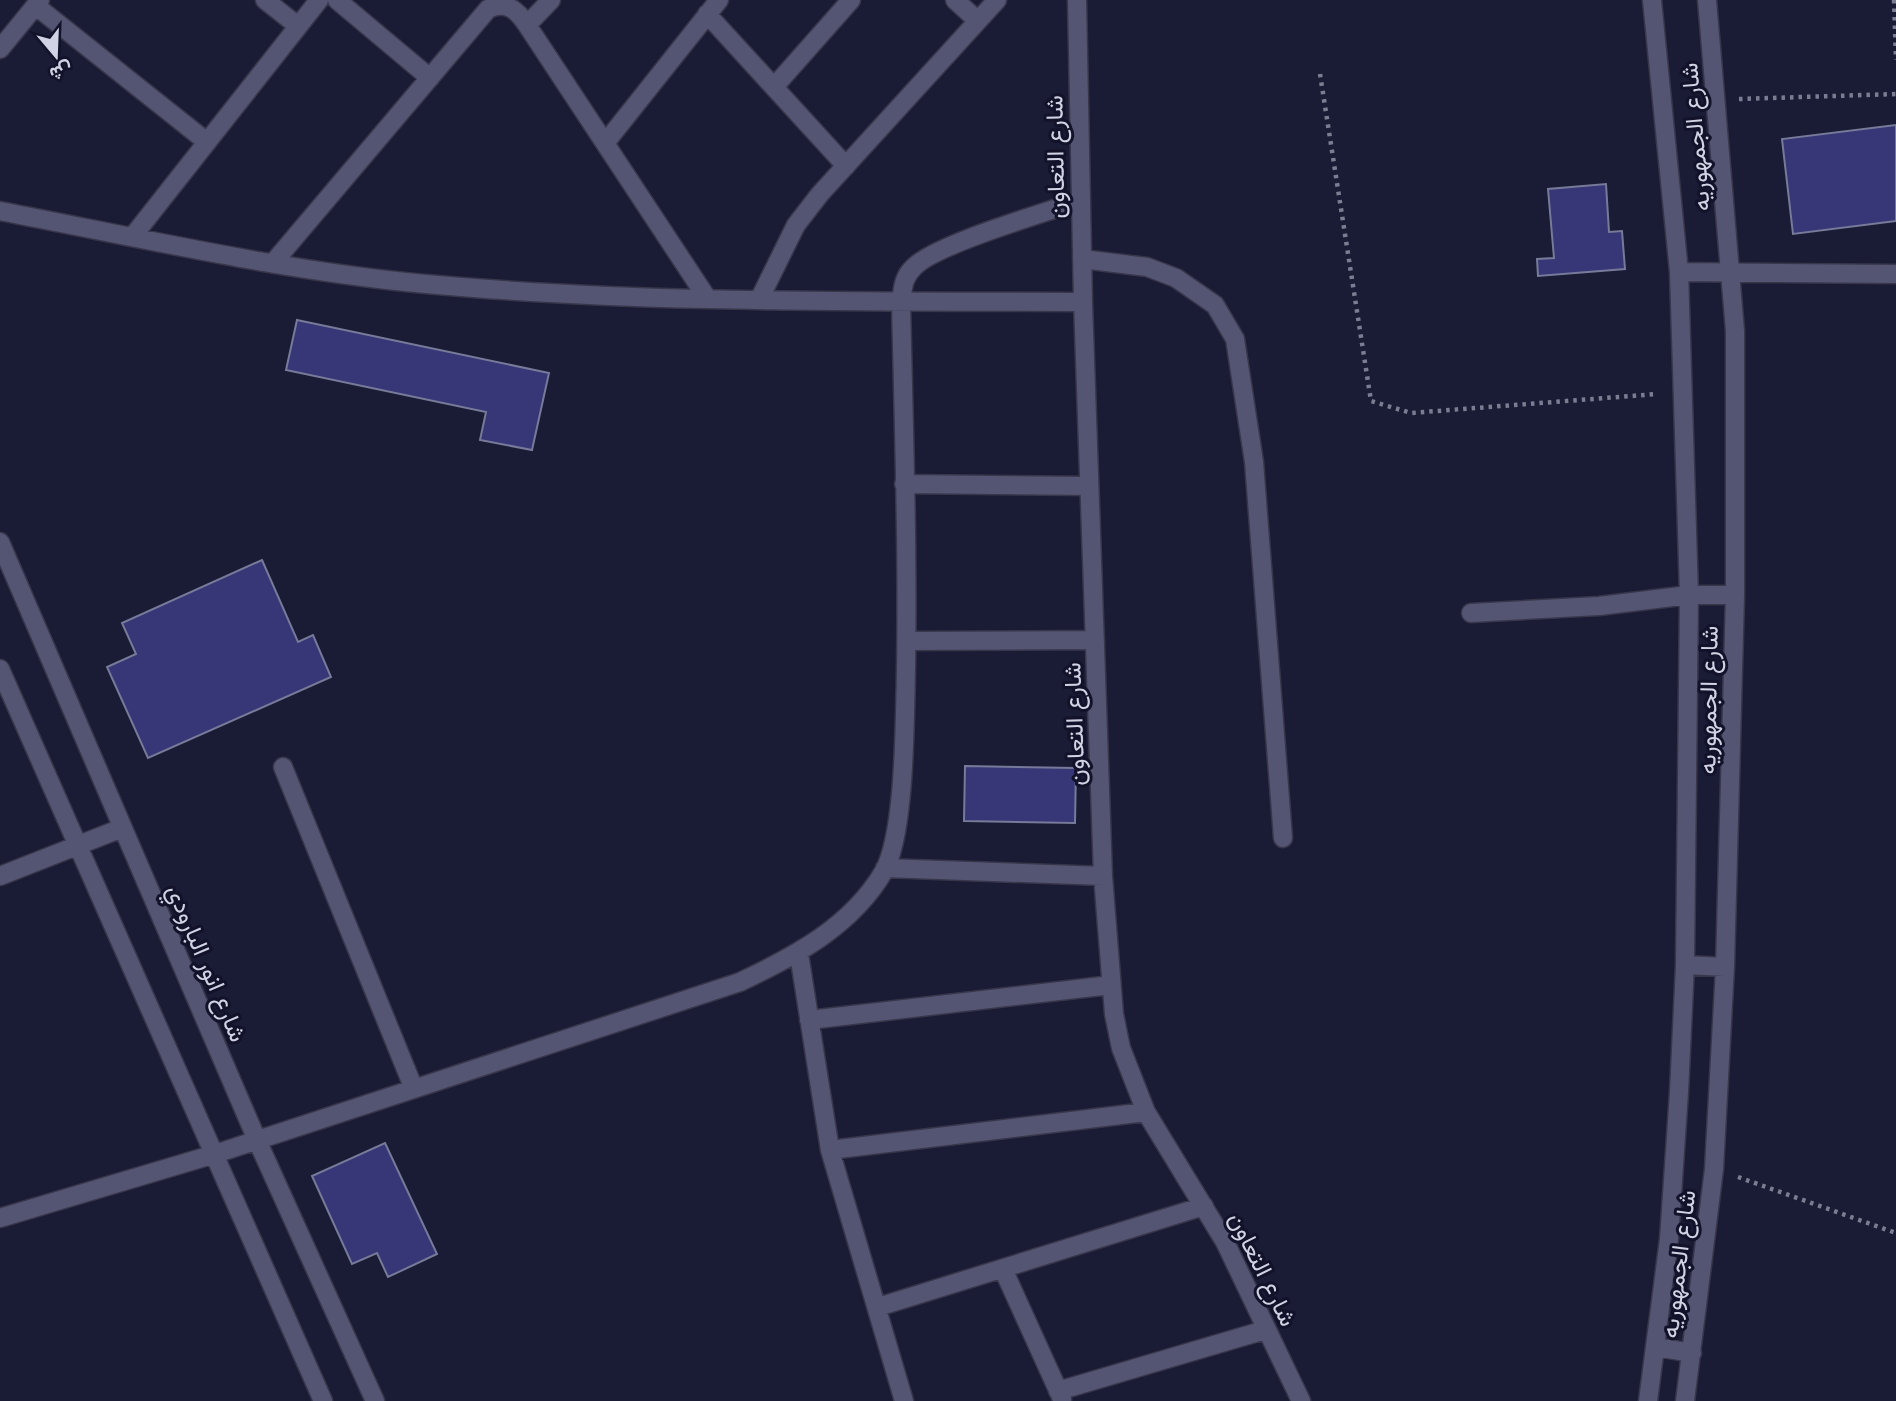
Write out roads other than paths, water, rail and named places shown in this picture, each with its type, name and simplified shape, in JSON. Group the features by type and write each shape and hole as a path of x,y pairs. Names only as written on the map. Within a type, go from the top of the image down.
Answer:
{"street":[{"path":"265,0 298,26"},
{"path":"133,236 319,0"},
{"path":"337,0 430,78"},
{"path":"527,25 551,0"},
{"path":"607,142 719,0"},
{"path":"774,87 851,0"},
{"path":"955,0 978,21"},
{"path":"760,298 796,225 846,166 998,0"},
{"name":"شارع التعاون","path":"1077,0 1083,302 1103,876 1111,985 1121,1048 1146,1112 1204,1206 1241,1273 1265,1330 1301,1401"},
{"name":"شارع الجمهوريه","path":"1648,1401 1675,1171 1685,965 1689,595 1679,272 1652,0"},
{"name":"شارع الجمهوريه","path":"1685,1401 1714,1169 1725,967 1735,595 1736,390 1732,273 1707,0"},
{"path":"273,264 495,2 505,1 514,5 708,298"},
{"path":"0,49 38,3 207,142"},
{"path":"707,14 846,166"},
{"path":"0,1218 215,1154 740,982 799,954 848,914 870,892 886,868 899,808 904,760 907,641 901,302 904,280 921,260 1081,200"},
{"path":"0,211 273,264 423,284 573,296 901,302 1083,302"},
{"path":"1082,259 1147,267 1176,278 1215,305 1235,339 1254,462 1283,838"},
{"path":"1679,272 1896,274"},
{"path":"904,484 1090,486"},
{"name":"شارع انور البارودي","path":"0,542 257,1140 374,1401"},
{"path":"1471,613 1599,606 1689,595 1735,595"},
{"path":"907,641 1096,640"},
{"path":"2,678 323,1401"},
{"path":"283,767 414,1089"},
{"path":"0,876 122,828"},
{"path":"886,868 1103,876"},
{"path":"799,954 830,1150 904,1401"},
{"path":"1685,965 1725,967"},
{"path":"809,1020 1111,985"},
{"path":"830,1150 1146,1112"},
{"path":"878,1307 1204,1206"},
{"path":"1003,1269 1060,1396 1265,1330"},
{"path":"1656,1347 1692,1353"}]}
